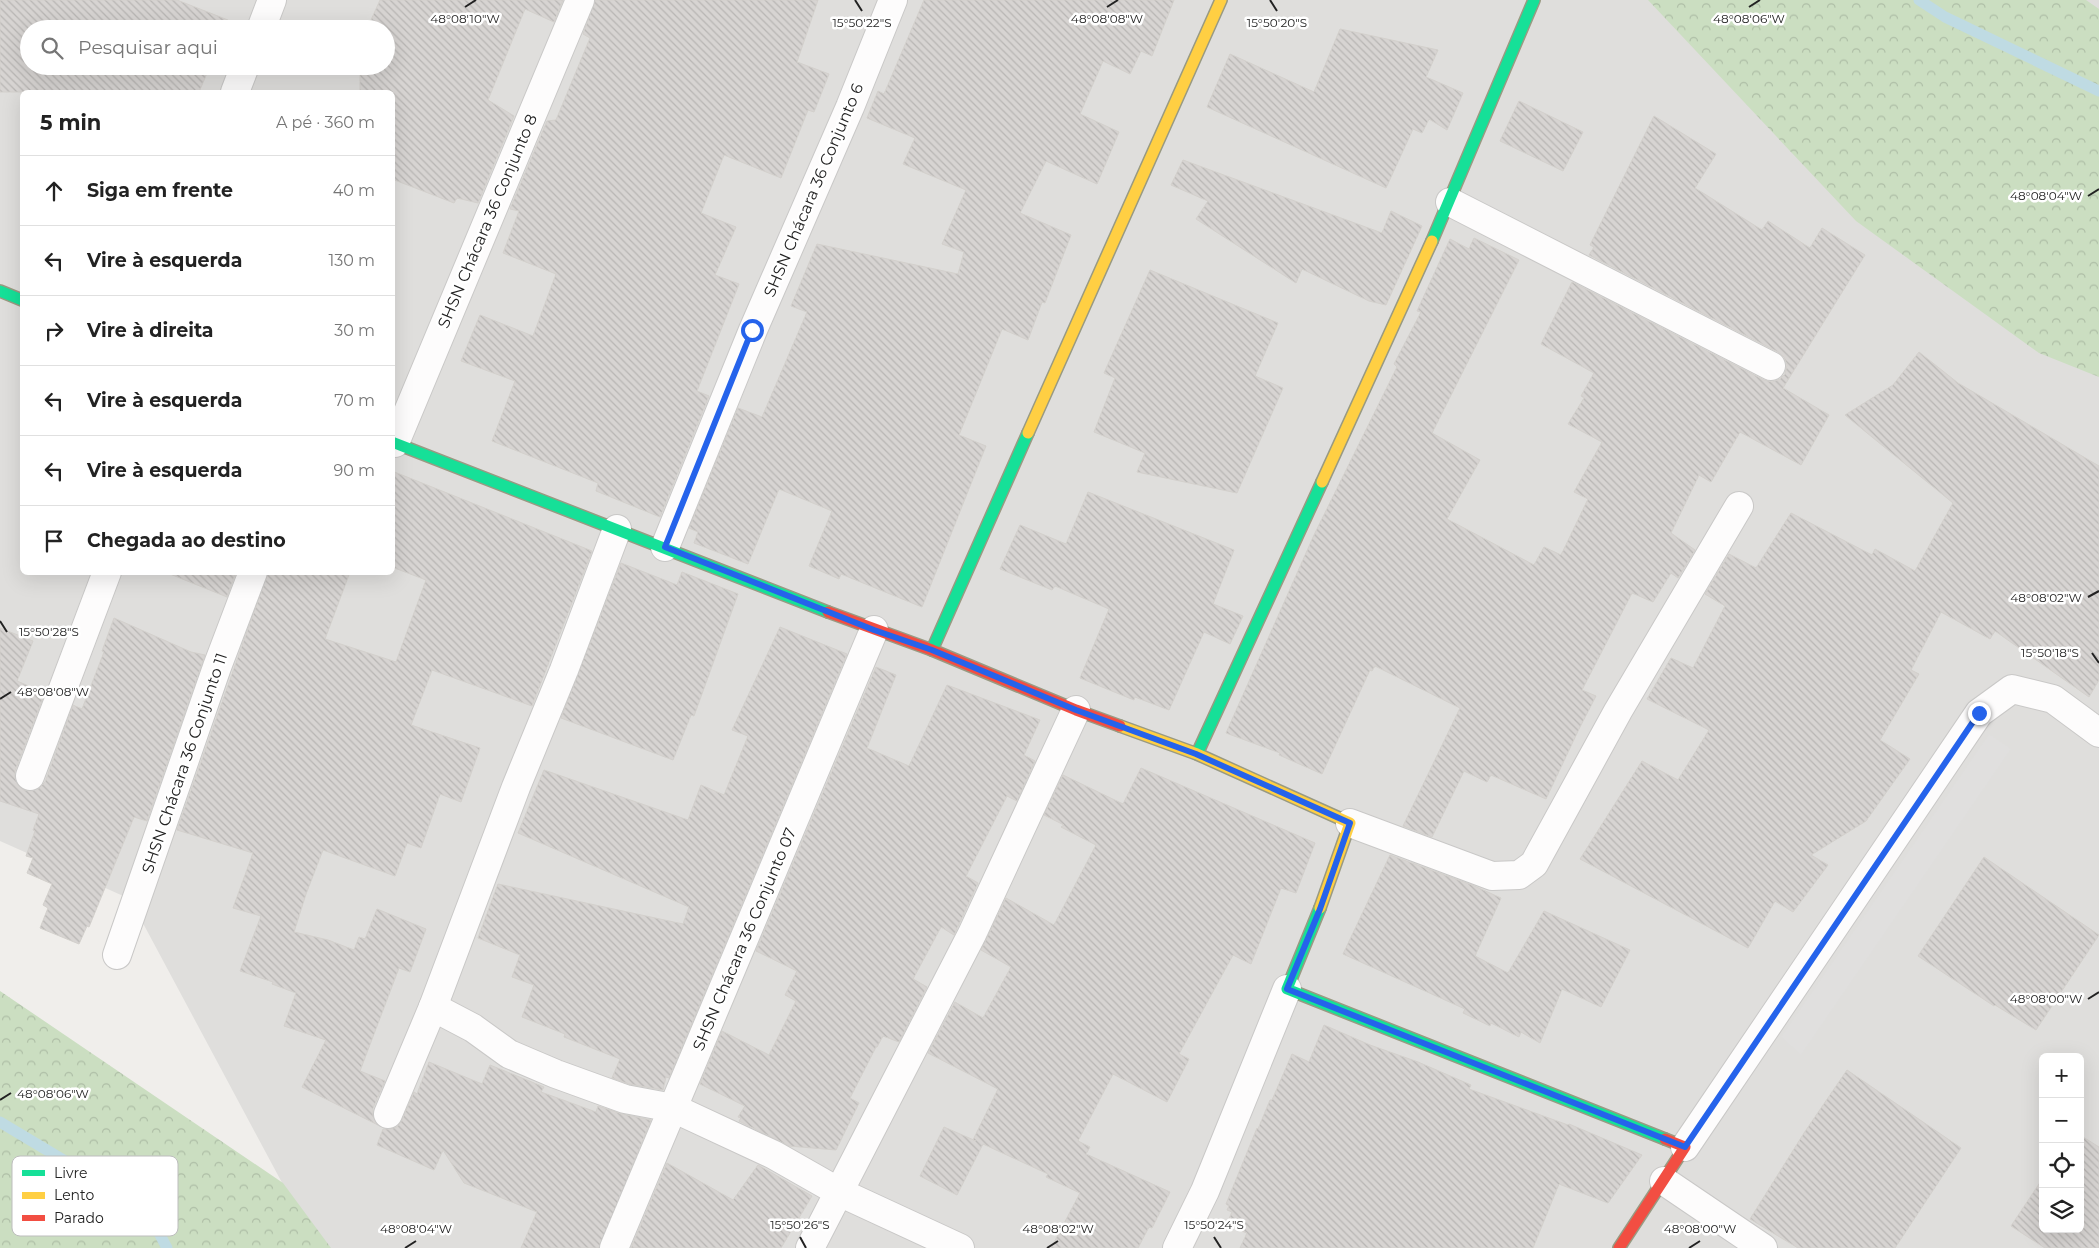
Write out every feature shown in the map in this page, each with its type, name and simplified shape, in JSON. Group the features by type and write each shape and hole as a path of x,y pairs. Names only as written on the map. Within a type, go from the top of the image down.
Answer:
{"street":[{"path":"264,20 272,0"},
{"name":"SHSN Chácara 36 Conjunto 8","path":"395,441 580,0"},
{"name":"SHSN Chácara 36 Conjunto 6","path":"665,547 752,330 850,107 893,0"},
{"path":"932,650 1221,0"},
{"path":"1196,754 1450,202 1534,0"},
{"path":"236,90 242,75"},
{"path":"1450,202 1771,366"},
{"path":"0,291 20,299"},
{"path":"395,443 874,630 932,650 1076,710 1196,754 1350,823 1492,876 1519,875 1534,864 1618,711 1739,506"},
{"path":"388,1114 433,1007 516,787 564,670 617,529"},
{"path":"30,776 106,575"},
{"name":"SHSN Chácara 36 Conjunto 11","path":"118,955 217,667 252,575"},
{"name":"SHSN Chácara 36 Conjunto 07","path":"614,1248 874,630"},
{"path":"1619,1248 1685,1147 1979,713 2012,689 2053,699 2099,733"},
{"path":"810,1248 972,934 1076,710"},
{"path":"1177,1248 1205,1191 1320,909 1350,823"},
{"path":"1287,989 1685,1147"},
{"path":"433,1007 473,1028 509,1054 556,1074 625,1099 673,1108 774,1155 840,1192 960,1248"},
{"path":"1664,1181 1763,1248"}],"shaded area":[{"path":"0,0 2099,0 2099,1248 317,1248 130,899 0,841"},
{"path":"1989,734 2011,749 1801,1055 1781,1037"}],"green space":[{"path":"1648,0 2086,0 2099,9 2099,377 2039,353 1856,221"},
{"path":"0,991 283,1183 331,1248 0,1248"}],"building":[{"path":"0,0 177,0 228,20 20,20 20,75 206,75 200,90 20,90 20,92 0,92"},
{"path":"380,0 563,0 554,22 525,9 488,100 514,116 478,203 457,198 454,203 395,180 395,90 360,90 360,75 395,75 395,20 371,20"},
{"path":"595,0 818,0 797,62 829,74 814,112 808,110 781,178 724,155 701,213 736,227 715,275 739,284 697,391 709,396 660,517 596,491 598,483 492,441 515,381 461,361 480,315 533,336 556,274 503,253 519,211 510,209 547,121 556,120 590,38 583,34"},
{"path":"924,0 1174,0 1152,56 1141,51 1130,74 1103,61 1080,114 1119,132 1097,184 1046,161 1020,213 1071,235 1045,303 1042,302 1028,340 1002,329 959,435 986,446 922,607 841,574 839,579 809,566 832,511 779,489 748,564 694,543 698,532 689,528 738,408 762,417 807,312 791,306 817,244 958,274 964,252 942,244 966,190 903,164 915,138 867,118 878,91 884,94"},
{"path":"1340,29 1438,50 1426,77 1463,93 1447,130 1429,119 1422,133 1413,129 1386,188 1207,107 1230,54 1314,92"},
{"path":"1519,101 1583,132 1563,171 1500,141"},
{"path":"1654,116 1716,154 1695,188 1762,230 1768,221 1810,248 1822,228 1865,255 1783,388 1829,415 1801,465 1740,432 1711,482 1699,475 1671,533 1695,550 1678,578 1671,573 1653,602 1632,593 1582,690 1596,696 1546,799 1491,775 1487,782 1464,771 1432,837 1403,826 1460,708 1375,666 1372,671 1370,670 1322,774 1279,755 1280,753 1226,733 1314,535 1397,367 1394,364 1421,312 1417,311 1450,239 1469,249 1474,238 1519,260 1432,433 1480,460 1447,519 1534,565 1544,547 1561,555 1588,499 1574,492 1602,442 1568,424 1584,398 1581,396 1594,373 1541,344 1572,282 1764,380 1772,382 1780,379 1785,374 1787,365 1784,357 1778,352 1589,255 1594,247 1590,245"},
{"path":"1183,160 1382,233 1391,211 1422,226 1386,305 1369,301 1302,269 1296,283 1196,219 1208,201 1171,185"},
{"path":"1150,270 1278,323 1255,376 1283,388 1237,493 1137,472 1145,453 1094,432 1115,378 1104,373"},
{"path":"1919,352 1958,383 2099,466 2099,680 2089,697 1995,631 1990,639 1941,612 1911,670 1919,674 1880,740 1910,759 1866,821 1811,855 1828,865 1793,912 1775,901 1748,948 1580,859 1642,761 1678,780 1709,730 1647,699 1671,658 1693,668 1725,606 1705,594 1729,554 1756,568 1791,513 1872,555 1875,549 1915,571 1953,503 1845,415 1893,385"},
{"path":"395,472 592,551 532,706 432,670 411,725 480,748 461,802 440,794 421,848 407,843 395,876 323,850 306,894 294,932 328,940 354,950 359,937 365,939 377,909 426,929 410,972 399,968 360,1071 385,1081 373,1108 373,1116 378,1125 302,1087 326,1040 284,1026 296,993 272,984 273,982 240,971 261,916 233,908 253,853 177,830 267,575 349,575 325,639 396,662 426,580 395,568"},
{"path":"1088,492 1234,550 1213,604 1243,616 1230,644 1204,632 1169,710 1135,697 1134,700 1080,678 1109,609 1055,586 1052,590 1000,569 1020,525 1066,544"},
{"path":"621,563 677,585 682,572 738,594 694,716 691,715 673,760 561,718"},
{"path":"172,575 235,575 227,597"},
{"path":"114,618 191,652 205,655 147,821 134,817 89,927 87,926 79,944 40,928 48,908 43,905 52,884 27,873 33,858 26,856 39,814 0,801 0,628 33,641 17,681 45,693 15,771 18,785 24,790 32,791 39,788 45,782 73,705 82,709 104,652 102,651"},
{"path":"780,627 847,654 669,1078 666,1077 663,1090 629,1084 612,1078 620,1059 564,1037 565,1034 522,1017 534,985 512,977 520,955 478,938 498,884 683,924 689,907 518,833 544,770 688,820 701,785 724,795 748,736 732,730"},
{"path":"876,667 896,675 867,748 909,766 947,685 1040,720 1024,755 1035,761 1017,801 1007,796 966,876 978,883 954,935 941,927 913,979 927,987 899,1042 883,1036 876,1047 850,1098 859,1103 836,1150 789,1146 739,1121 741,1118 738,1117 745,1106 700,1084 722,1031 769,1055 796,1001 785,995 797,971 756,951"},
{"path":"1141,768 1315,843 1296,893 1281,888 1251,964 1233,955 1179,1054 1189,1059 1167,1102 1113,1074 1078,1141 1090,1147 1086,1154 1170,1192 1152,1228 1149,1227 1138,1248 1051,1248 1080,1193 1046,1177 1048,1174 983,1144 957,1195 920,1176 944,1127 973,1140 998,1089 928,1053 955,1002 983,1018 1011,967 981,950 1006,898 1054,925 1096,845 1061,827 1064,825 1044,815 1063,775 1123,804"},
{"path":"1390,855 1472,885 1501,898 1475,956 1508,973 1544,911 1630,950 1601,1007 1562,989 1540,1043 1521,1032 1519,1037 1491,1023 1490,1026 1463,1013 1465,1009 1343,954"},
{"path":"1984,857 2099,935 2036,1030 1994,1006 1918,956"},
{"path":"1324,1025 1471,1085 1469,1089 1569,1124 1642,1155 1608,1203 1559,1184 1533,1248 1240,1248 1247,1233 1226,1225 1232,1212 1227,1210 1229,1206 1226,1204 1257,1128 1270,1100 1272,1100 1292,1054 1309,1062"},
{"path":"429,1062 482,1084 490,1065 544,1087 541,1092 596,1112 598,1106 622,1114 651,1120 599,1248 521,1248 537,1212 464,1183 443,1150 434,1170 377,1145 383,1129 397,1127 402,1120 414,1092 417,1094"},
{"path":"1847,1070 1961,1148 1895,1248 1798,1248 1750,1219 1804,1133"},
{"path":"2084,1138 2099,1147 2099,1248 2045,1248 2011,1226 2039,1184 2039,1233 2084,1233"},
{"path":"667,1163 733,1200 758,1165 812,1196 781,1248 631,1248"}],"waterway":[{"path":"1919,0 1945,17 2099,91"},
{"path":"0,1122 57,1156"},
{"path":"161,1236 167,1248"}],"traffic: fast":[{"path":"1432,241 1534,0"},
{"path":"0,291 20,299"},
{"path":"932,650 1028,433"},
{"path":"395,443 828,612"},
{"path":"1197,754 1322,482"},
{"path":"1320,908 1287,989 1665,1139"}],"traffic: slow":[{"path":"1028,433 1221,0"},
{"path":"1322,482 1432,241"},
{"path":"1120,726 1197,754 1350,823 1320,908"}],"traffic: jam":[{"path":"828,612 932,650 1076,710 1120,726"},
{"path":"1619,1248 1685,1147 1665,1139"}],"route":[{"path":"752,330 665,547 874,630 932,650 1076,710 1196,754 1350,823 1320,909 1287,989 1685,1147 1979,713"}]}
